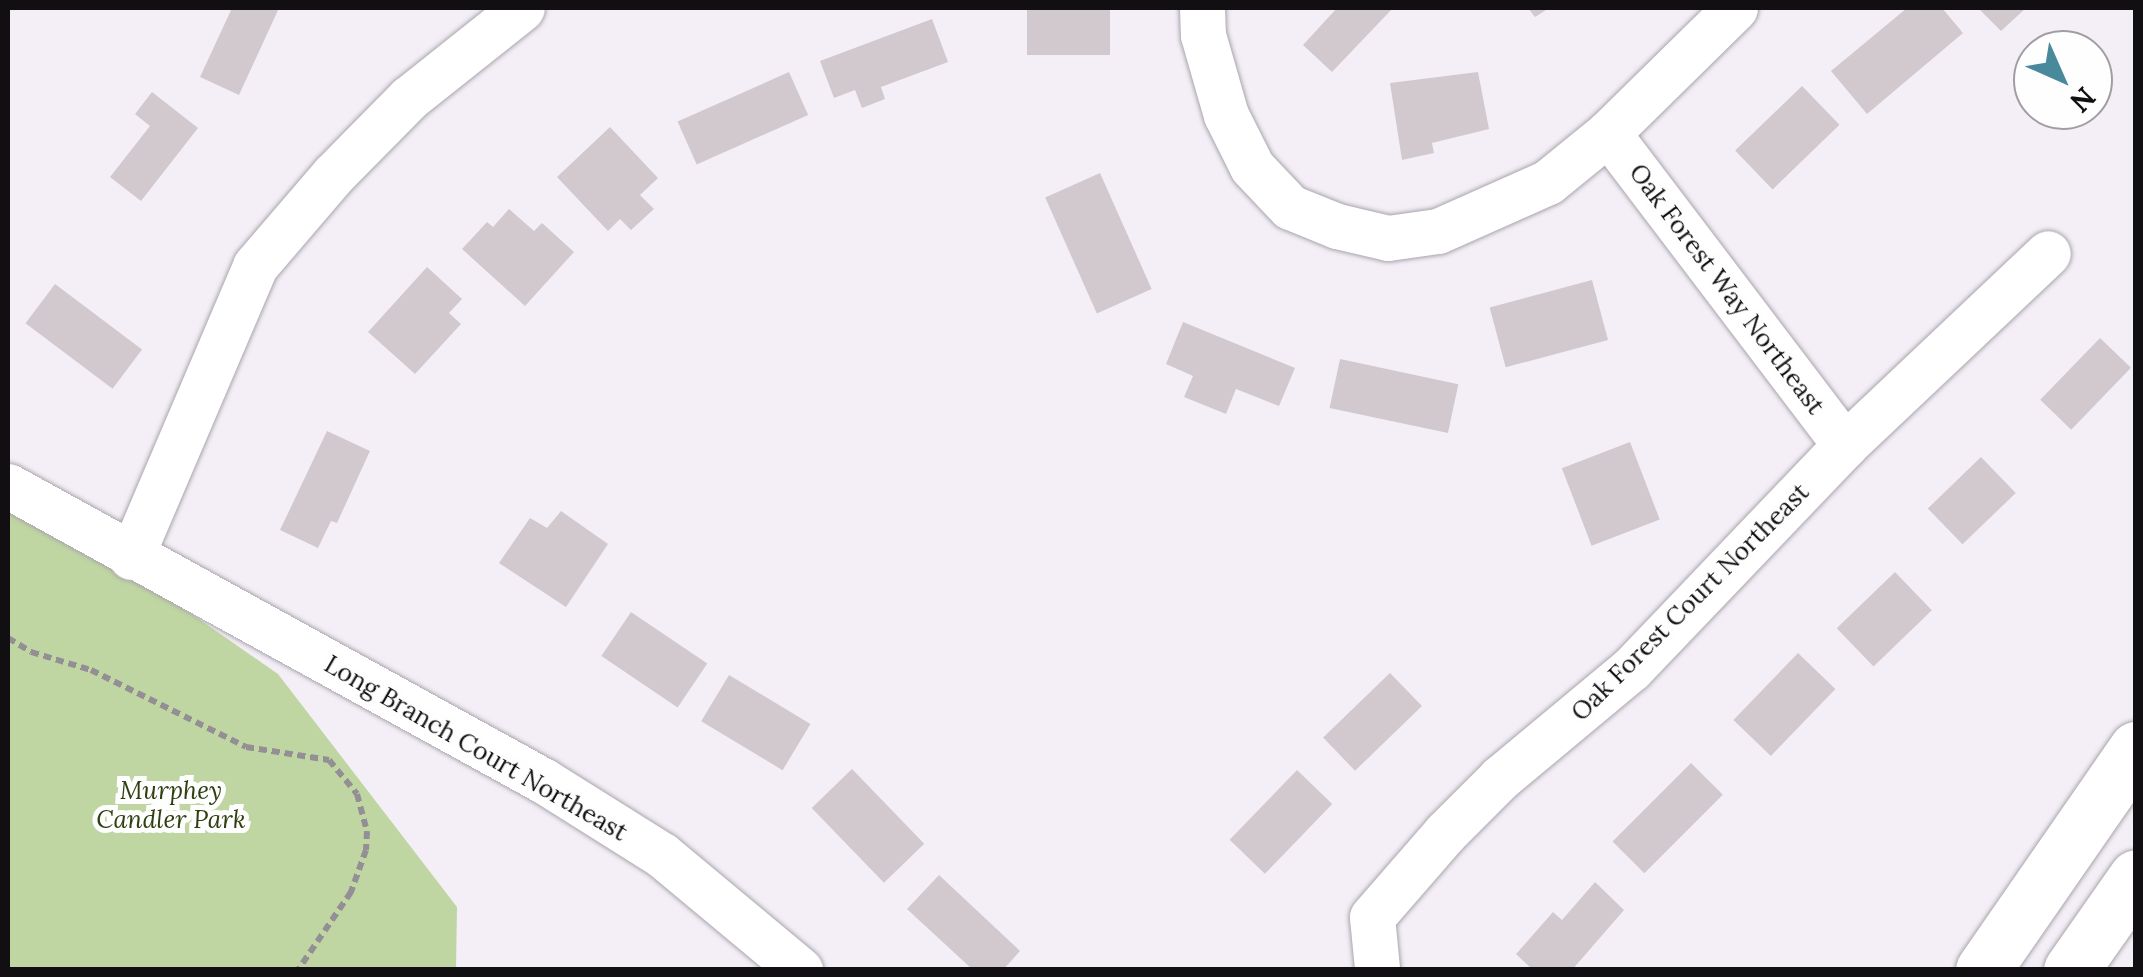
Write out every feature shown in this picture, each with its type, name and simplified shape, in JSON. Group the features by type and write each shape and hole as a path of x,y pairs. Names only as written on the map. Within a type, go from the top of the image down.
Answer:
{"highway":[{"path":"1983,970 2136,748"},
{"path":"2071,970 2136,877"}],"street":[{"path":"131,556 255,266 333,175 409,98 522,8"},
{"path":"1202,8 1203,36 1226,114 1252,166 1290,208 1337,226 1388,238 1438,231 1548,182 1608,133 1734,8"},
{"name":"Oak Forest Way Northeast","path":"1608,133 1846,445"},
{"name":"Oak Forest Court Northeast","path":"1377,968 1372,917 1445,833 1500,778 1630,669 1846,445 2048,253"},
{"name":"Long Branch Court Northeast","path":"8,486 544,781 662,855 800,970"}],"path":[{"path":"8,638 30,652 91,670 246,746 329,760 357,794 367,831 366,850 351,892 298,970"}],"green space":[{"name":"Murphey Candler Park","path":"8,497 58,521 278,674 457,907 456,969 8,969"}],"building":[{"path":"232,8 279,8 239,95 200,77"},
{"path":"1027,8 1110,8 1110,55 1027,55"},
{"path":"1337,8 1393,8 1332,72 1303,45"},
{"path":"1528,8 1549,8 1535,17"},
{"path":"1907,8 1942,8 1963,33 1867,114 1831,71"},
{"path":"1978,8 2026,8 2001,31"},
{"path":"932,19 948,62 881,87 885,99 862,108 855,90 834,98 820,61"},
{"path":"789,72 808,115 697,165 678,122"},
{"path":"1478,72 1489,129 1432,143 1434,153 1402,160 1390,83"},
{"path":"1802,86 1840,125 1773,189 1735,151"},
{"path":"152,92 198,128 141,201 110,177 150,126 135,114"},
{"path":"610,127 658,178 640,195 654,209 631,230 620,219 608,231 557,177"},
{"path":"1100,173 1152,289 1097,313 1045,197"},
{"path":"509,209 534,231 542,223 574,252 525,306 462,249 487,222 493,227"},
{"path":"427,267 462,299 449,313 461,324 415,374 368,332"},
{"path":"1592,280 1608,340 1506,367 1490,307"},
{"path":"55,284 142,350 113,389 26,323"},
{"path":"1183,322 1295,368 1279,406 1236,389 1226,414 1184,397 1193,376 1166,364"},
{"path":"2100,338 2131,368 2071,430 2040,400"},
{"path":"1340,359 1458,384 1448,433 1330,408"},
{"path":"327,431 370,451 337,523 331,521 318,548 280,530"},
{"path":"1630,442 1660,519 1592,546 1562,468"},
{"path":"1981,457 2016,493 1963,544 1928,508"},
{"path":"561,511 608,544 566,607 499,563 530,518 547,528"},
{"path":"1895,572 1932,610 1874,666 1837,628"},
{"path":"631,612 707,663 678,707 601,656"},
{"path":"1798,653 1835,689 1771,756 1733,720"},
{"path":"1390,673 1422,706 1355,771 1323,738"},
{"path":"729,675 810,724 783,770 701,721"},
{"path":"1691,763 1723,795 1644,873 1613,841"},
{"path":"852,769 924,844 884,883 812,808"},
{"path":"1297,770 1332,804 1265,874 1230,840"},
{"path":"939,875 1020,951 1003,970 973,970 907,909"},
{"path":"1595,882 1624,910 1572,970 1533,970 1516,954 1553,912 1562,920"}]}
